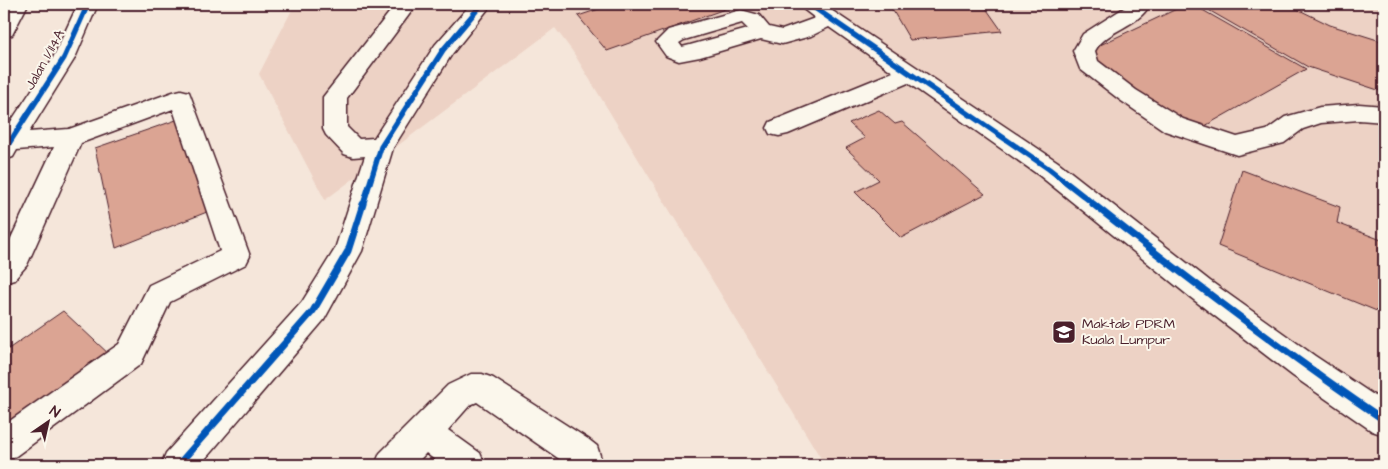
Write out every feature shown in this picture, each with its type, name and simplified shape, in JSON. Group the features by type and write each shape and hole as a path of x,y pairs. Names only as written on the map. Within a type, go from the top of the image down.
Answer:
{"street":[{"path":"4,30 18,4"},
{"name":"Jalan 1/114A","path":"7,146 64,58 88,4"},
{"path":"381,147 353,148 335,129 335,97 407,4"},
{"path":"178,465 313,311 348,251 381,147 443,50 482,4"},
{"path":"1140,4 1137,10 1091,39 1084,51 1088,64 1128,95 1174,125 1237,146 1276,137 1294,123 1320,115 1359,112 1384,114"},
{"path":"760,32 782,38 803,31 820,11 1049,169 1200,289 1304,366 1384,420"},
{"path":"779,128 910,74"},
{"path":"4,446 130,354 159,294 236,256 181,98 71,137 7,146"},
{"path":"4,272 17,257 71,137"},
{"path":"392,465 460,395 471,388 482,388 576,450 585,458 586,465"},
{"path":"424,432 468,465"}],"shaded area":[{"name":"Maktab PDRM Kuala Lumpur","path":"295,4 1384,4 1384,465 825,465 573,52 555,28 325,200 259,74"}],"building":[{"path":"614,4 739,4 607,51 578,16"},
{"path":"889,4 983,4 1002,31 910,40"},
{"path":"1187,4 1192,4 1306,69 1196,131 1081,54"},
{"path":"1198,4 1287,4 1330,25 1384,42 1384,92 1308,67"},
{"path":"879,110 895,124 902,122 985,194 901,238 855,192 879,180 846,148 865,138 849,123"},
{"path":"182,118 212,210 116,248 95,148"},
{"path":"1242,170 1340,207 1337,223 1384,241 1384,314 1218,246"},
{"path":"63,311 111,356 4,435 4,352"}],"cycle path":[{"path":"4,151 64,58 88,4"},
{"path":"178,465 313,311 348,251 381,147 443,50 482,4"},
{"path":"809,4 1049,169 1200,289 1304,366 1384,420"}],"place":[{"name":"Maktab PDRM Kuala Lumpur","path":"1064,332"}]}
